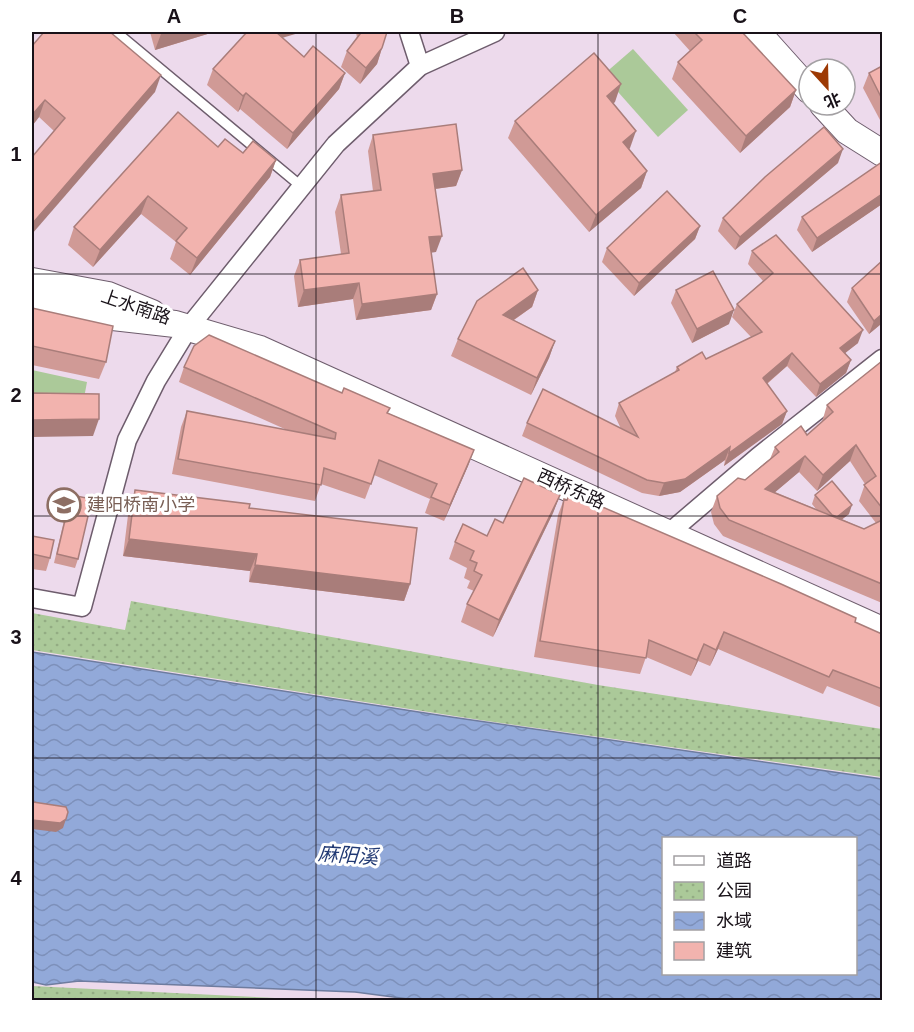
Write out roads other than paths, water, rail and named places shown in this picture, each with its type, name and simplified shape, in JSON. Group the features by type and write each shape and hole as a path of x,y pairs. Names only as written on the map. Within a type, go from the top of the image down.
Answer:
{"main road":[{"path":"758,32 797,76"},
{"path":"834,117 847,131 882,153"},
{"name":"上水南路","path":"32,280 108,295 189,327"},
{"name":"上水南路","path":"32,304 189,327"},
{"name":"西桥东路","path":"189,327 260,349 882,630"}],"street":[{"path":"409,32 420,66"},
{"path":"32,598 82,607 128,440 156,381 189,327 336,144 420,66 495,32"},
{"path":"669,533 758,457 882,359"}],"lane":[{"path":"116,32 302,187"}],"water":[{"name":"麻阳溪","path":"32,652 451,717 882,779 882,1000 416,1000 355,992 79,981 46,985 32,982"}],"place":[{"name":"建阳桥南小学","path":"64,505"}]}
